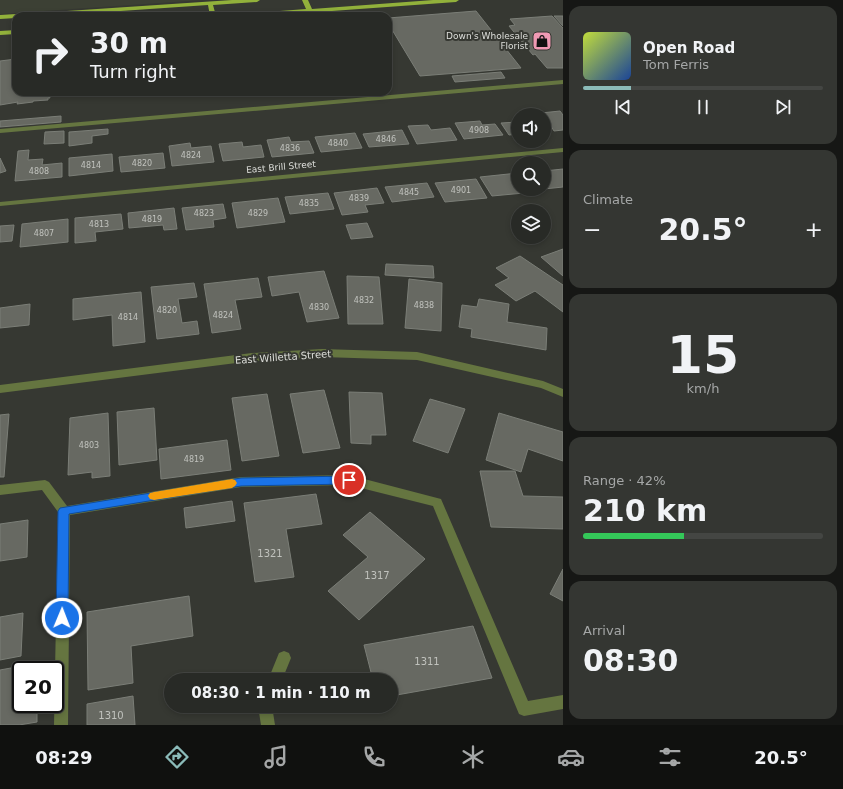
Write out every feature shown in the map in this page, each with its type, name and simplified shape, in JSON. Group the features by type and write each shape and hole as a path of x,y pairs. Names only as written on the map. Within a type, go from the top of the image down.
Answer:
{"main road":[{"path":"80,12 257,0"},
{"path":"305,0 310,11"},
{"path":"296,12 456,0"},
{"path":"210,3 212,12"},
{"path":"0,18 12,16"},
{"path":"0,33 12,32"}],"street":[{"path":"0,131 563,82"},
{"name":"East Brill Street","path":"0,204 563,150"},
{"name":"East Willetta Street","path":"0,389 252,357 322,353 417,356 543,385 563,393"},
{"path":"64,511 248,482 349,480 437,502 524,709 563,702"},
{"path":"0,490 45,485 64,511 61,725"},
{"path":"278,673 284,658"},
{"path":"266,713 268,725"}],"shaded area":[{"path":"0,0 204,0 12,12 0,14"}],"building":[{"path":"476,11 521,68 420,76 392,30 392,18"},
{"name":"Down's Wholesale Florist","path":"552,16 563,28 563,68 547,68 535,54 533,55 509,26 515,25 510,19"},
{"path":"554,16 563,16 563,26"},
{"path":"12,60 12,96 49,96 50,98 48,98 48,100 0,105 0,61"},
{"path":"501,72 505,78 455,82 452,76"},
{"path":"560,111 563,115 563,130 554,131 551,126 551,112"},
{"path":"61,116 61,122 0,127 0,121"},
{"path":"480,121 482,125 495,124 503,135 464,139 455,123"},
{"path":"511,122 511,135 509,135 501,123"},
{"path":"428,125 431,130 450,128 457,140 417,144 408,126"},
{"path":"108,129 108,134 92,136 92,143 69,146 69,132"},
{"path":"402,130 409,144 369,147 363,134"},
{"path":"64,131 64,143 44,144 45,132"},
{"path":"355,133 362,148 321,152 315,137"},
{"path":"289,137 291,142 309,141 314,153 272,157 267,140"},
{"path":"242,142 243,147 261,145 264,157 223,161 219,144"},
{"path":"190,143 191,148 211,146 214,162 172,166 169,146"},
{"path":"29,150 28,160 43,159 42,165 62,163 62,177 15,181 18,151"},
{"path":"163,153 165,168 121,172 119,157"},
{"path":"112,154 113,171 69,176 69,158"},
{"path":"0,158 6,171 0,173"},
{"path":"563,169 563,187 551,188 551,170"},
{"path":"511,174 511,194 492,196 480,177"},
{"path":"476,179 487,198 445,202 435,183"},
{"path":"427,183 434,197 392,202 385,187"},
{"path":"377,188 384,203 365,205 368,212 342,215 334,193"},
{"path":"328,193 334,209 290,214 285,197"},
{"path":"278,198 285,222 237,228 232,203"},
{"path":"223,204 226,218 213,220 214,227 186,230 182,208"},
{"path":"174,208 177,229 164,230 163,225 129,228 128,213"},
{"path":"121,214 123,229 95,232 96,241 75,243 75,218"},
{"path":"68,219 68,242 20,247 22,224"},
{"path":"367,223 373,237 351,239 346,225"},
{"path":"14,225 12,241 0,242 0,226"},
{"path":"563,249 563,276 541,257"},
{"path":"520,256 563,285 563,312 535,291 516,301 495,285 509,278 496,268"},
{"path":"386,264 433,266 434,278 385,275"},
{"path":"324,271 339,318 307,322 299,292 272,296 268,277"},
{"path":"347,276 379,277 383,324 348,324"},
{"path":"258,278 262,297 235,300 241,329 212,333 204,284"},
{"path":"409,279 442,283 441,331 405,328"},
{"path":"194,283 197,297 178,299 182,323 197,321 199,334 157,339 151,287"},
{"path":"141,292 145,342 113,346 112,315 73,320 73,299"},
{"path":"479,299 509,304 507,322 547,328 546,350 471,337 472,329 459,327 462,305 477,307"},
{"path":"30,304 29,325 0,328 0,308"},
{"path":"324,390 340,448 303,453 290,394"},
{"path":"349,392 382,393 386,435 371,435 371,444 351,443"},
{"path":"267,394 279,456 242,461 232,398"},
{"path":"430,399 465,409 448,453 413,441"},
{"path":"154,408 157,460 119,465 117,412"},
{"path":"108,413 110,476 92,478 92,472 68,475 70,418"},
{"path":"499,413 563,432 563,461 528,449 521,472 486,460"},
{"path":"9,414 4,477 0,477 0,415"},
{"path":"227,440 231,470 161,479 159,449"},
{"path":"480,471 515,471 523,496 563,497 563,529 491,527"},
{"path":"316,494 322,524 286,529 294,577 255,582 244,503"},
{"path":"232,501 235,521 186,528 184,508"},
{"path":"370,512 425,559 359,620 328,591 368,557 343,535"},
{"path":"28,520 27,557 0,561 0,524"},
{"path":"563,569 563,601 550,594"},
{"path":"189,596 193,636 131,646 133,683 88,690 87,612"},
{"path":"23,613 21,656 0,660 0,617"},
{"path":"473,626 492,678 398,695 398,673 371,673 364,645"},
{"path":"12,668 12,713 37,713 37,722 19,725 0,725 0,670"},
{"path":"133,696 135,725 87,725 87,704"}],"slow traffic":[{"path":"154,496 232,483"}],"place":[{"name":"Down's Wholesale Florist","path":"542,41"}],"route":[{"path":"62,618 64,511 241,482 349,480"}]}
